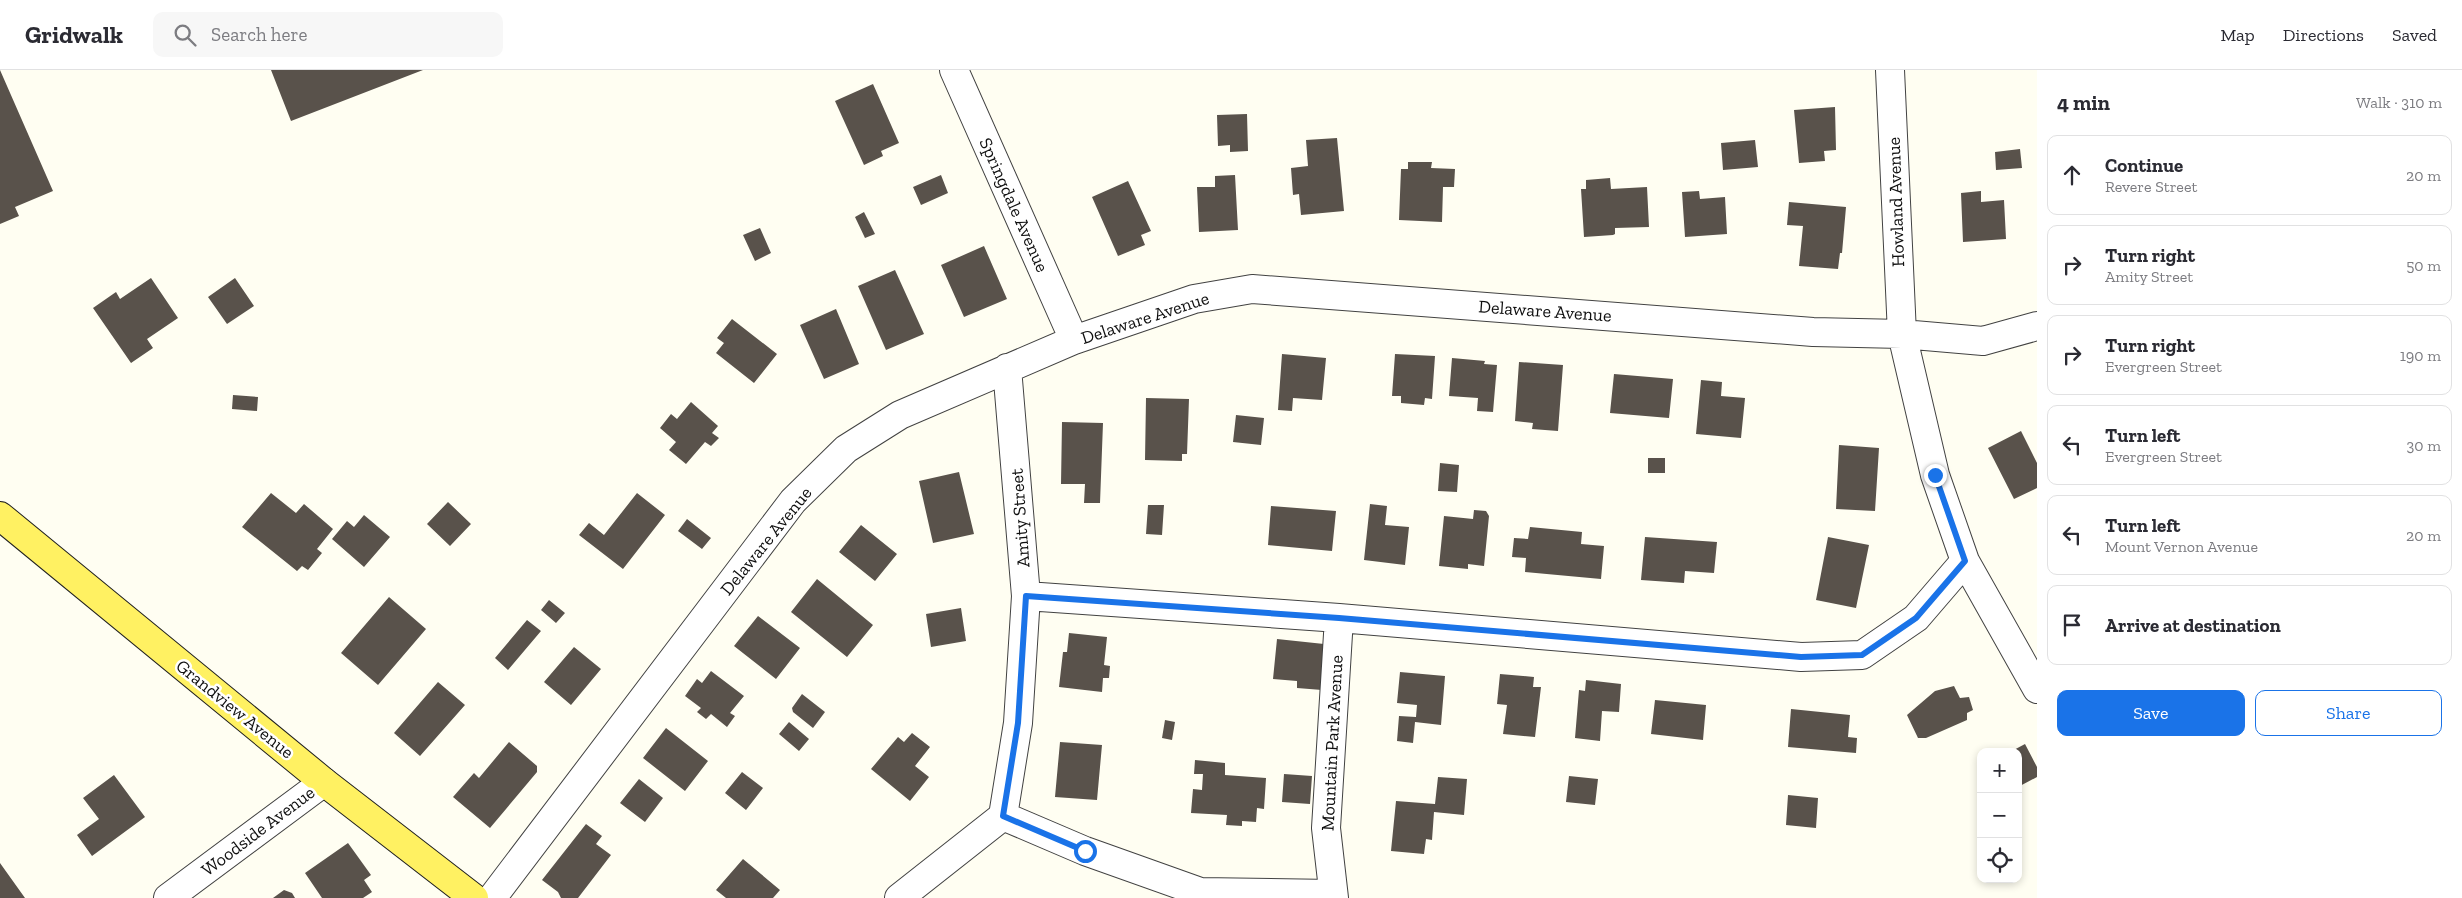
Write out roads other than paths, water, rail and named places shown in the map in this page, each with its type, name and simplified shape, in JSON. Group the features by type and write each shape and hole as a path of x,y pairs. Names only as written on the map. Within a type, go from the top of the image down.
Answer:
{"main road":[{"name":"Grandview Avenue","path":"0,516 324,782 474,898"}],"street":[{"name":"Springdale Avenue","path":"954,70 1074,340"},
{"name":"Howland Avenue","path":"1890,70 1902,334 1935,475 1965,561 2037,689"},
{"name":"Delaware Avenue","path":"492,898 793,501 846,450 900,415 1074,340 1194,299 1252,289 1813,332 1902,334 1983,340 2037,326"},
{"name":"Amity Street","path":"1003,816 1018,723 1026,596 1007,368"},
{"path":"1026,596 1339,618 1801,657 1862,655 1916,618 1965,561"},
{"name":"Mountain Park Avenue","path":"1333,896 1326,828 1339,618"},
{"name":"Woodside Avenue","path":"168,898 324,782"},
{"path":"899,898 1003,816 1085,851 1200,892 1333,896"}]}
